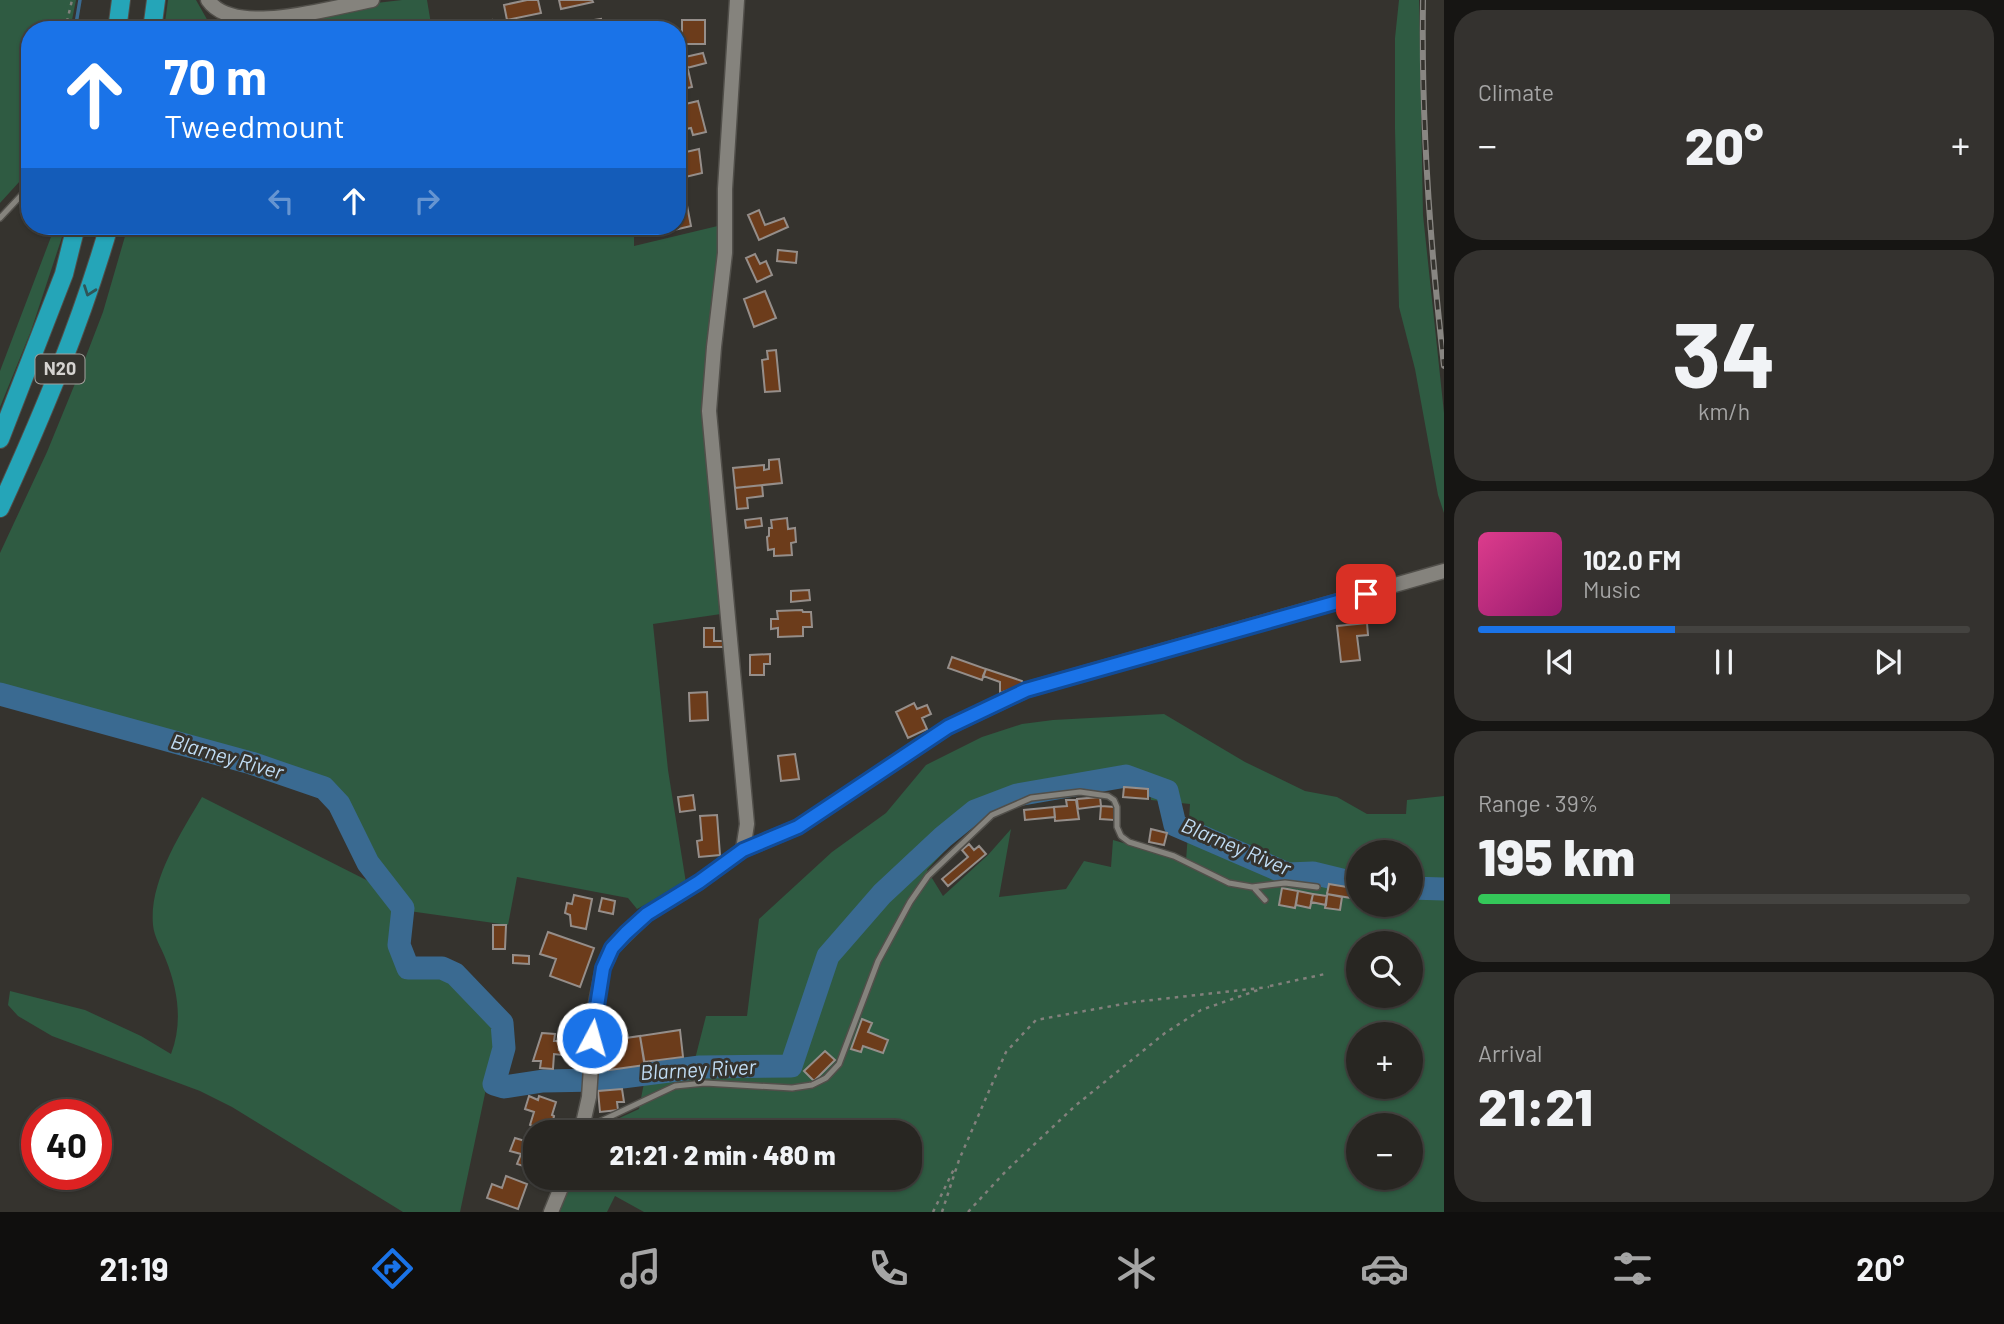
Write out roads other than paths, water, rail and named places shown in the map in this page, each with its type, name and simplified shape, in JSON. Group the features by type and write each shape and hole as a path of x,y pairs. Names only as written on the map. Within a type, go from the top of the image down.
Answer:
{"highway":[{"path":"118,21 121,0"},
{"path":"153,21 156,0"},
{"name":"N20","path":"0,439 64,274 74,235"},
{"name":"N20","path":"0,508 63,362 93,281 106,235"}],"street":[{"path":"208,0 226,21"},
{"path":"234,21 286,16 372,0"},
{"path":"737,0 725,189 725,253 709,411 747,824 743,850"},
{"path":"584,1120 589,1097 595,1007 603,968 619,939 647,914 699,882 743,850 798,827 948,727 1026,690 1444,571"},
{"path":"551,1212 560,1190"}],"lane":[{"path":"0,218 21,196"},
{"path":"604,1120 675,1086 705,1083 792,1088 812,1086 826,1078 839,1064 878,961 910,902 928,876 992,815 1031,798 1080,792 1108,796 1114,800 1117,807 1117,827 1121,836 1129,842 1174,856 1229,883 1252,887 1258,890 1265,900"},
{"path":"1252,887 1285,883 1317,887"}],"waterway":[{"path":"76,21 80,0"},
{"name":"Blarney River","path":"0,694 251,763 324,788 339,804 368,863 403,908 399,945 408,968 442,968 455,974 502,1023 504,1048 494,1084 504,1087 543,1081 599,1080 700,1067 791,1066 828,956 882,894 943,837 975,811 1017,795 1126,776 1167,791 1175,825 1288,874 1313,873 1346,881"},
{"name":"Blarney River","path":"1423,888 1444,889"}],"railway":[{"path":"1423,0 1423,92 1428,183 1444,366"}]}
